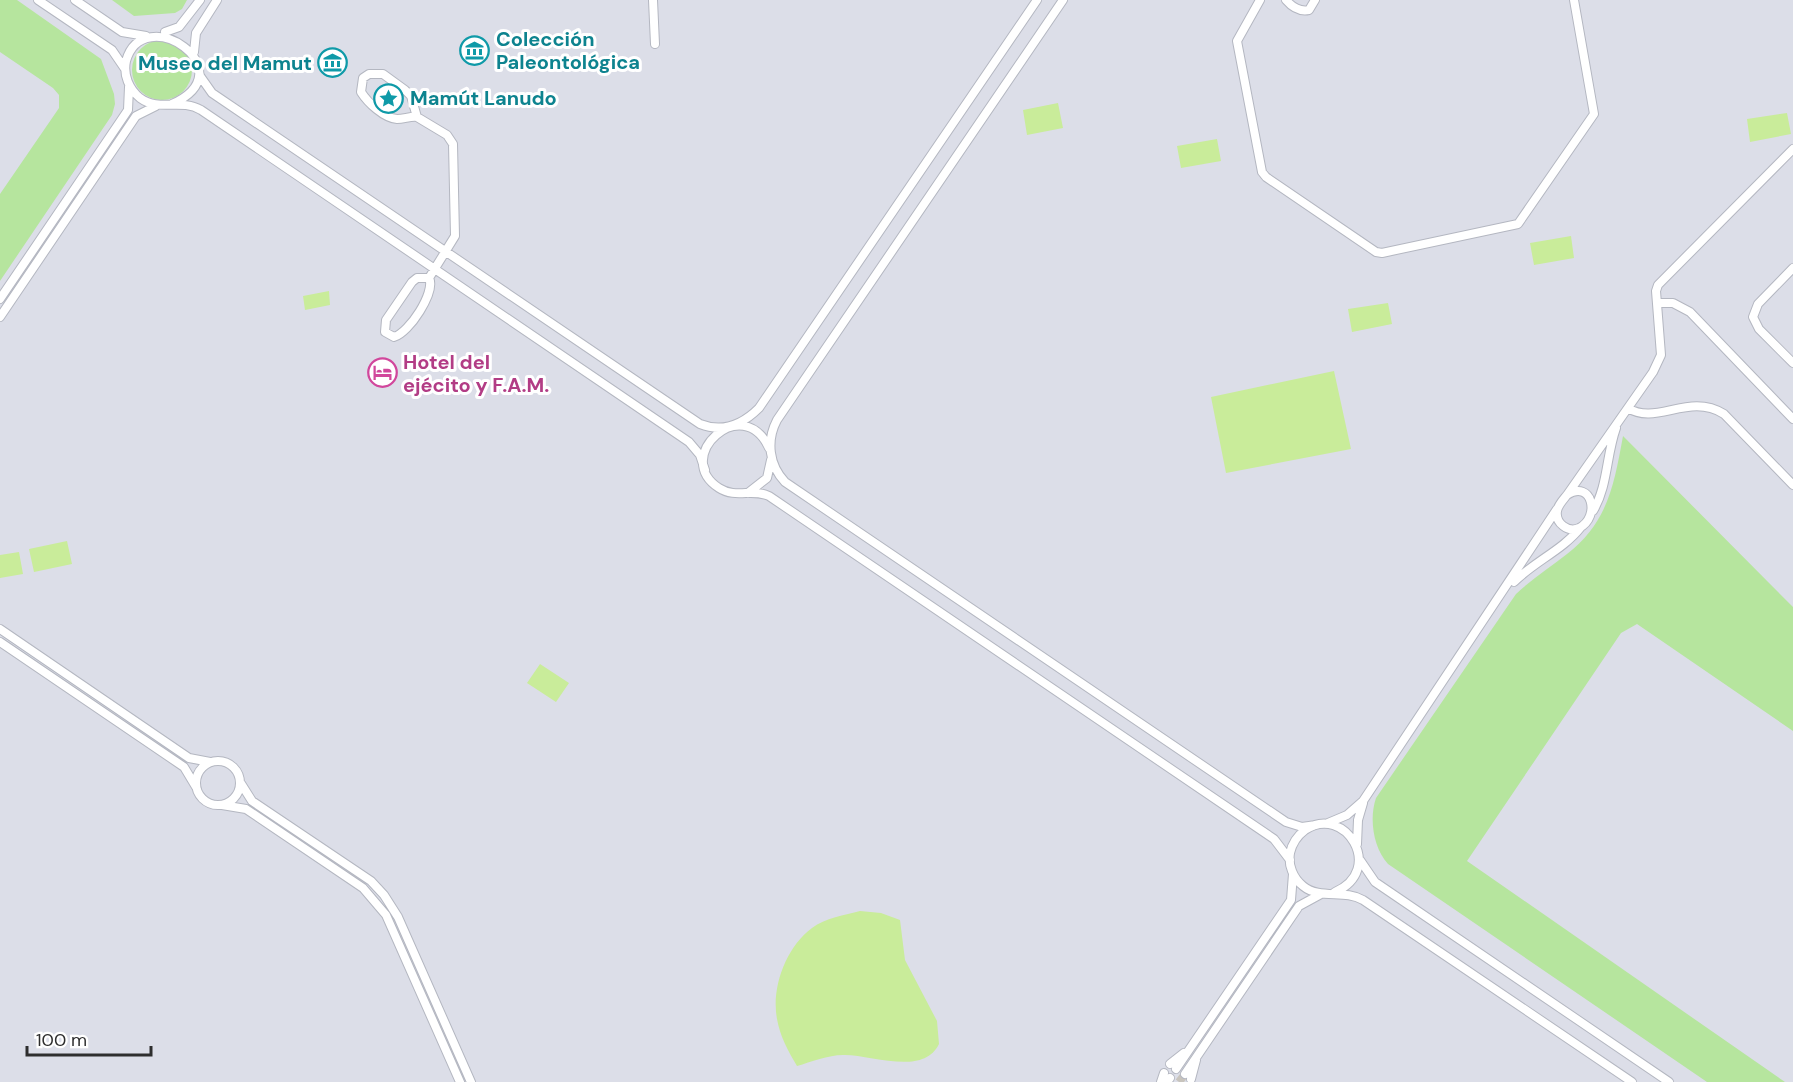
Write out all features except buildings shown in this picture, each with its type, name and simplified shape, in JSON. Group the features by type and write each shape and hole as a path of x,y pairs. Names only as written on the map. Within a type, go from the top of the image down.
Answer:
{"street":[{"path":"0,299 128,110 131,96 125,71 112,50 38,0"},
{"path":"75,0 123,32 138,36 163,33 179,27 200,0"},
{"path":"217,0 196,33 194,53 200,76 212,93 700,424 714,428 748,427 756,431 763,438 779,475 795,488 1286,822 1302,827 1326,824 1347,815 1364,801"},
{"path":"653,0 655,44"},
{"path":"705,470 704,461 708,443 714,436 746,420 759,408 1037,0"},
{"path":"748,493 767,478 771,454 771,434 777,420 1063,0"},
{"path":"1260,0 1237,41 1262,172 1357,240 1382,253 1518,224 1594,114 1574,0"},
{"path":"1286,0 1297,10 1303,11 1309,10 1315,0"},
{"path":"163,33 182,39 194,53"},
{"path":"125,71 130,51 144,37 153,34"},
{"path":"172,104 193,88 197,63"},
{"path":"417,117 411,96 383,74 369,74 363,78 361,92 366,100 389,116 398,119 417,117 447,135 454,150 455,236 429,278"},
{"path":"127,80 137,96 154,105 163,105"},
{"path":"0,317 136,116 147,108 163,105 186,104 196,107 689,441 700,455 705,470 715,485 722,490 739,495 765,494 793,512 1274,839 1290,860"},
{"path":"1335,892 1354,877 1358,850 1358,820 1364,801 1558,508 1628,408 1661,355 1656,291 1663,278 1793,149"},
{"path":"1793,268 1758,304 1753,317 1759,329 1793,363"},
{"path":"417,278 429,278 431,283 428,295 404,332 394,336 389,335 384,327 386,320 412,282 417,278"},
{"path":"1657,303 1673,303 1690,312 1793,419"},
{"path":"1628,408 1636,413 1646,414 1695,405 1712,406 1724,414 1793,485"},
{"path":"1501,596 1528,569 1566,544 1592,512 1604,487 1609,452 1622,416"},
{"path":"1567,495 1574,491 1586,493 1591,500 1592,512"},
{"path":"1558,508 1558,520 1563,526 1576,529 1583,525"},
{"path":"0,629 184,767 206,801 246,809 363,888 378,902 386,915 460,1082"},
{"path":"0,642 189,758 230,765 252,801 371,881 384,895 398,917 471,1082"},
{"path":"196,787 200,770 210,762"},
{"path":"222,805 236,795 240,782"},
{"path":"1326,824 1348,834 1358,850 1364,869 1375,882 1669,1082"},
{"path":"1173,1066 1190,1048 1291,900 1294,885 1290,860 1294,842 1307,829 1316,825"},
{"path":"1292,870 1295,878 1308,890 1326,894"},
{"path":"1188,1077 1198,1054 1299,906 1309,898 1335,892 1348,893 1364,900 1632,1082"},
{"path":"1161,1082 1167,1078"}],"shaded area":[{"path":"0,0 1793,0 1793,1082 0,1082"}],"green space":[{"path":"0,0 17,0 101,59 114,94 115,104 112,115 0,281 0,194 59,108 59,95 53,88 0,52"},
{"path":"112,0 187,0 182,9 175,13 134,16"},
{"path":"162,40 183,49 192,70 183,91 162,100 141,91 132,70 141,49"},
{"path":"1058,103 1063,128 1027,135 1023,110"},
{"path":"1787,113 1791,134 1750,142 1747,119"},
{"path":"1217,139 1221,161 1181,168 1177,146"},
{"path":"1571,236 1574,258 1534,265 1530,243"},
{"path":"329,291 330,305 305,310 303,296"},
{"path":"1388,303 1392,324 1352,332 1348,309"},
{"path":"1334,371 1351,449 1226,473 1211,397"},
{"path":"1623,436 1793,607 1793,731 1637,624 1621,633 1467,861 1785,1082 1707,1082 1388,864 1376,841 1373,814 1376,798 1516,594 1567,554 1592,529 1612,486"},
{"path":"67,541 72,564 34,572 29,549"},
{"path":"19,552 23,574 0,578 0,555"},
{"path":"540,664 569,683 556,702 527,683"},
{"path":"860,911 881,913 900,920 905,960 937,1021 939,1044 931,1054 921,1060 909,1062 837,1055 797,1066 785,1043 777,1019 776,994 782,969 795,946 812,928 829,919"}],"tunnel":[{"path":"1179,1082 1185,1074"}],"place":[{"name":"Colección Paleontológica","path":"475,50"},
{"name":"Museo del Mamut","path":"333,63"},
{"name":"Mamút Lanudo","path":"389,98"},
{"name":"Hotel del ejécito y F.A.M.","path":"382,373"}]}
